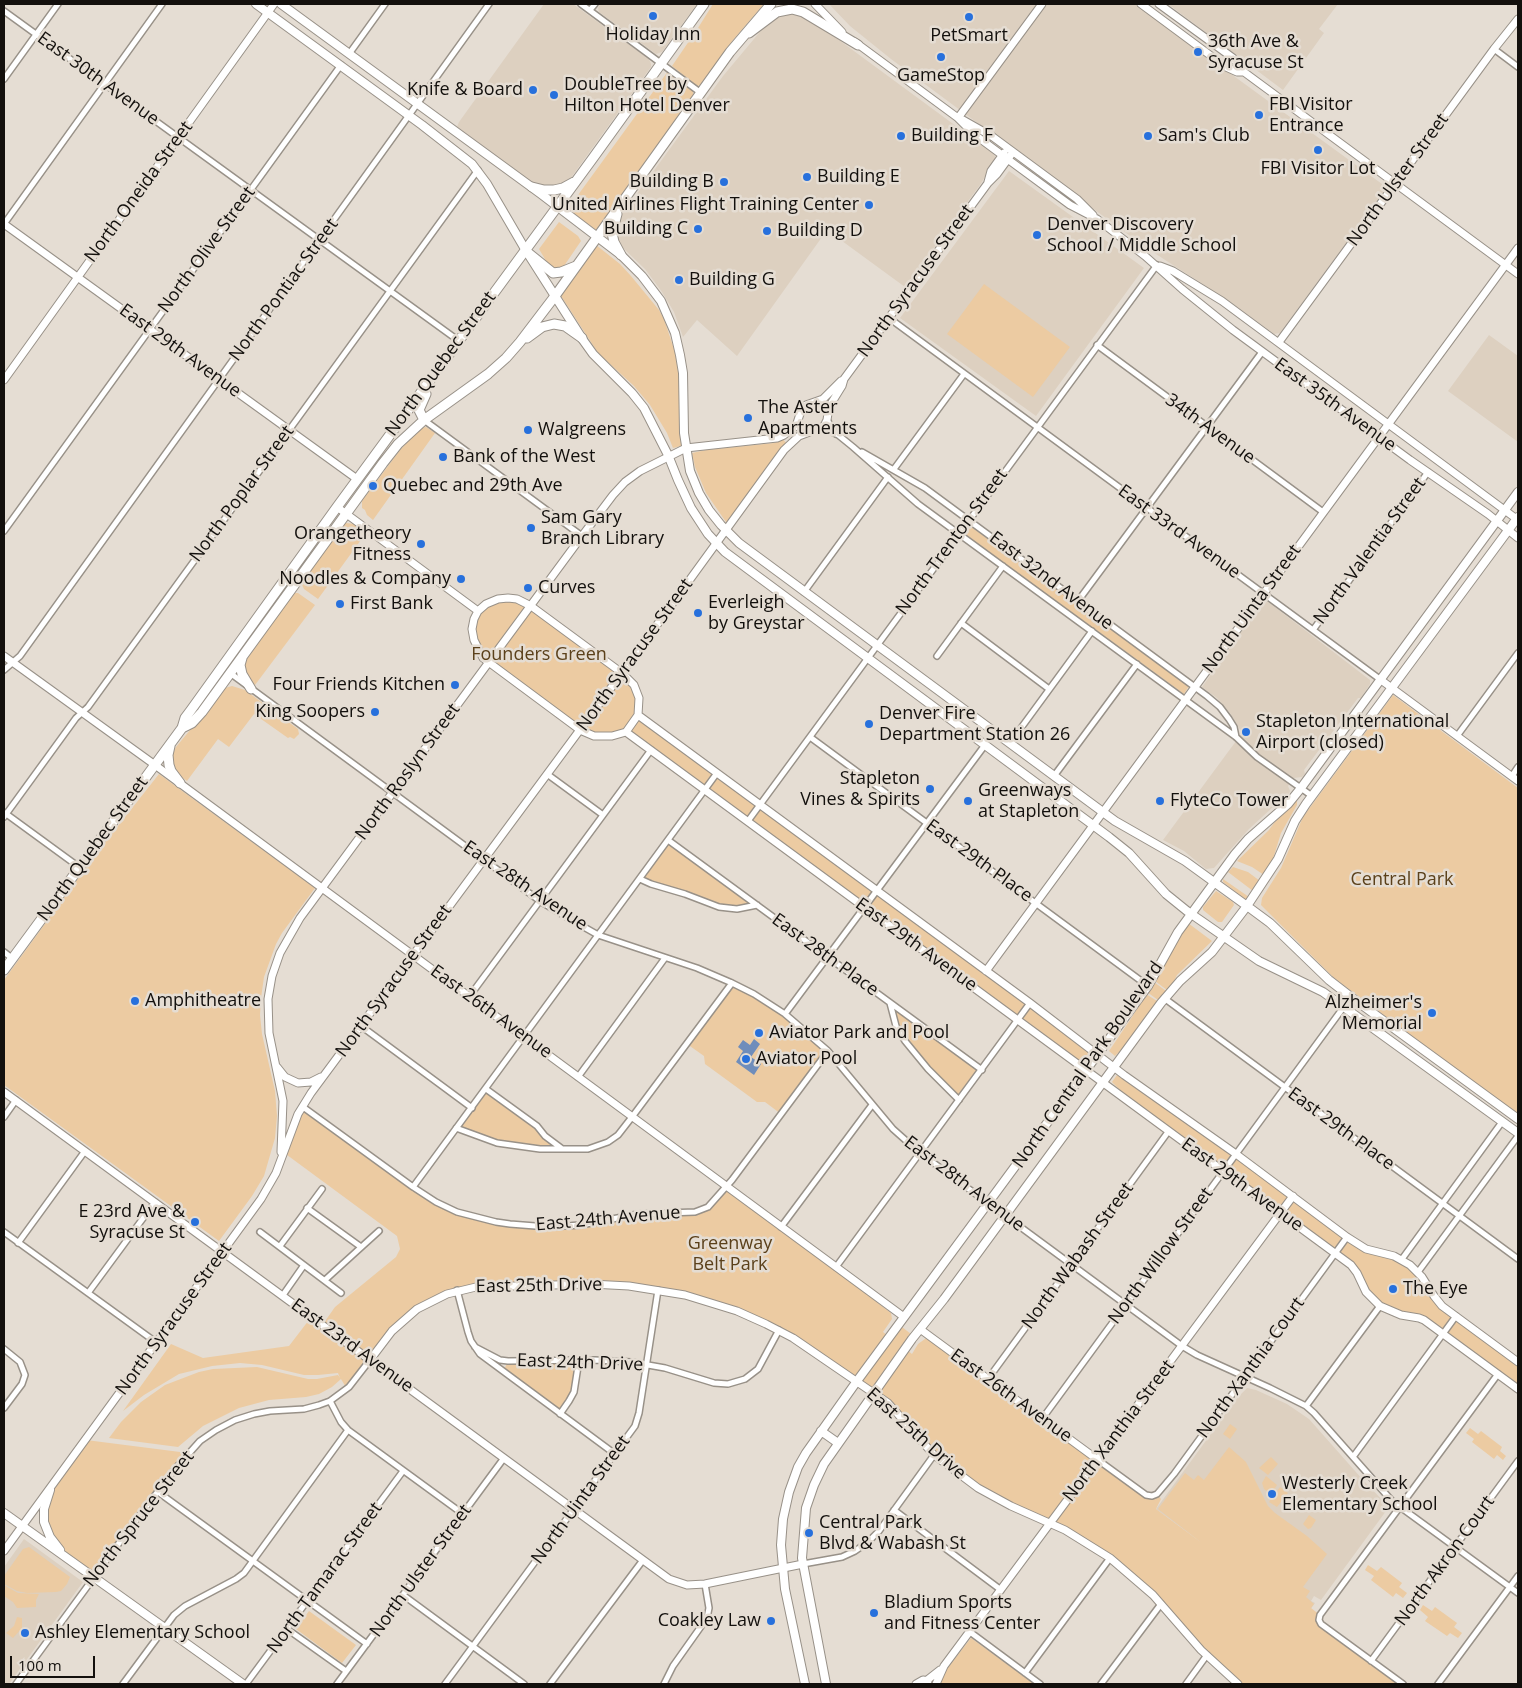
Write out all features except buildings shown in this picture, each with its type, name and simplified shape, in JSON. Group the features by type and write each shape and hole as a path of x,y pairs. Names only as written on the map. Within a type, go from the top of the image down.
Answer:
{"main road":[{"path":"256,4 465,156 478,170 526,251 593,354 632,392 644,408 668,455 691,508 716,544 750,572 1093,825 1122,848 1166,894 1191,914 1259,961 1314,987 1344,1007 1518,1135"},
{"path":"280,4 532,187 621,255 653,289 675,333 683,374 683,419 690,471 701,497 714,517 748,550 1102,812 1134,834 1185,861 1247,906 1270,923 1317,969 1351,997 1518,1119"},
{"name":"North Quebec Street","path":"4,970 182,728 190,710 336,507 526,251 704,4"},
{"name":"North Quebec Street","path":"182,728 192,723 198,716 393,450 424,420 488,374 520,342 739,41 771,4"},
{"path":"739,41 777,12 792,9 803,12 858,45"},
{"path":"532,187 544,190 558,190 577,180"},
{"path":"621,255 614,242 612,233 622,202"},
{"path":"526,251 553,273 562,272 576,266"},
{"path":"520,342 542,327 551,324 565,326 582,338"},
{"path":"424,420 420,412 420,406 440,367"},
{"name":"North Central Park Boulevard","path":"805,1684 782,1569 782,1527 789,1492 802,1460 863,1372 1148,986 1174,939 1235,854 1248,839 1288,804 1301,788 1518,492"},
{"name":"North Central Park Boulevard","path":"826,1684 803,1564 806,1508 820,1471 873,1393 1164,998 1206,959 1247,906 1269,875 1295,821 1312,796 1518,518"},
{"path":"247,650 240,668 245,681 251,689"},
{"path":"230,654 228,667 230,673"},
{"path":"170,744 169,766 180,783"},
{"path":"821,1431 838,1443"},
{"path":"50,1490 44,1508 44,1522 50,1537 64,1556"},
{"path":"4,1513 244,1684"}],"street":[{"path":"4,78 58,4"},
{"path":"4,224 162,4"},
{"name":"North Oneida Street","path":"4,380 274,4"},
{"path":"349,54 385,4"},
{"name":"North Pontiac Street","path":"4,670 20,656 489,4"},
{"path":"581,4 701,93"},
{"path":"590,10 595,4"},
{"name":"East 35th Avenue","path":"815,4 834,25 858,45 958,118 988,134 1077,198 1097,220"},
{"path":"958,118 1042,4"},
{"path":"1141,4 1226,67 1237,72 1244,72"},
{"path":"1159,4 1233,58 1244,72 1518,274"},
{"name":"East 30th Avenue","path":"4,11 459,341"},
{"name":"North Ulster Street","path":"1279,342 1518,19"},
{"path":"1494,49 1518,67"},
{"name":"North Olive Street","path":"4,532 340,65"},
{"name":"East 35th Avenue","path":"958,118 975,135 1070,205 1097,220 1157,264 1173,271 1216,297 1518,518"},
{"name":"North Syracuse Street","path":"827,417 829,407 844,379 988,183 991,171 1011,150"},
{"name":"North Poplar Street","path":"4,814 76,718 88,707 288,429 478,170"},
{"name":"East 29th Avenue","path":"4,224 357,479"},
{"name":"North Uinta Street","path":"986,971 1518,248"},
{"name":"East 35th Avenue","path":"1157,264 1169,278 1203,307 1262,352 1518,538"},
{"name":"North Trenton Street","path":"748,821 1157,264"},
{"name":"East 33rd Avenue","path":"888,318 1515,778"},
{"name":"34th Avenue","path":"1097,345 1323,512"},
{"path":"1078,601 1262,352"},
{"path":"894,469 964,374"},
{"name":"North Syracuse Street","path":"815,403 825,398 838,382 844,379"},
{"path":"815,403 823,406 827,417 820,428 812,430 804,426 800,413 806,405 815,403"},
{"name":"North Roslyn Street","path":"280,1160 283,1110 280,1081 275,1064 268,1020 268,999 272,976 280,953 290,934 322,888 582,536 625,482 668,455 686,448 777,438 791,431 796,426 800,417"},
{"name":"East 32nd Avenue","path":"827,417 836,434"},
{"path":"424,420 582,536"},
{"name":"East 32nd Avenue","path":"820,428 836,434 925,488 1194,687 1220,707 1234,727 1236,737"},
{"name":"North Syracuse Street","path":"4,1551 261,1199 272,1181 292,1128 324,1075 622,673 788,445 800,435 812,430"},
{"name":"East 32nd Avenue","path":"853,446 918,504 1236,737"},
{"name":"North Valentia Street","path":"1313,630 1428,472"},
{"path":"803,592 888,477"},
{"path":"336,507 478,611"},
{"path":"937,656 1003,566"},
{"path":"508,598 517,599 531,606 622,673 634,685 639,698 638,715 626,732 612,736 594,736 580,730 483,658 474,640 472,629 478,611 486,604 498,599 508,598"},
{"path":"961,623 1050,689"},
{"path":"1010,743 1092,631"},
{"path":"1458,736 1518,653"},
{"name":"East 26th Avenue","path":"4,656 180,783 904,1317"},
{"path":"1054,776 1137,664"},
{"name":"East 28th Avenue","path":"230,673 540,901 598,935 698,968 754,994 785,1014 828,1051 893,1129 920,1153 1182,1346 1197,1355 1306,1406 1400,1507 1518,1593"},
{"name":"East 29th Avenue","path":"638,715 1030,1003 1113,1067 1236,1154 1347,1237 1366,1249 1402,1259 1418,1272 1437,1301 1518,1362"},
{"name":"East 29th Avenue","path":"626,732 1351,1265 1366,1292 1380,1306 1401,1315 1424,1320 1518,1389"},
{"name":"East 29th Place","path":"810,737 1148,986"},
{"path":"1236,737 1257,757 1312,796"},
{"path":"785,1014 985,745"},
{"path":"470,997 651,750"},
{"path":"1515,778 1518,767"},
{"path":"413,1188 718,773"},
{"path":"547,774 603,815"},
{"path":"4,814 79,867"},
{"name":"East 28th Place","path":"668,840 982,1070"},
{"path":"640,879 719,907 737,909 757,905"},
{"path":"4,952 12,958"},
{"path":"578,1077 665,958"},
{"path":"456,1128 509,1145 540,1149 588,1149 608,1142 618,1135 732,983"},
{"name":"North Willow Street","path":"1042,1419 1351,997"},
{"name":"East 29th Place","path":"1164,998 1518,1259"},
{"path":"890,1003 896,1026 905,1041 928,1069 959,1100"},
{"path":"836,1267 1030,1003"},
{"path":"360,1026 472,1108"},
{"path":"727,1187 828,1051"},
{"path":"275,1064 285,1077 298,1083 311,1082 324,1075"},
{"path":"486,1089 537,1126 545,1136 561,1148"},
{"name":"East 23rd Avenue","path":"4,1092 669,1579 678,1583 692,1585 705,1584 803,1564"},
{"path":"4,1116 16,1100"},
{"path":"781,1227 872,1105"},
{"name":"East 24th Avenue","path":"303,1107 413,1188 437,1202 471,1216 510,1224 548,1227 581,1225 638,1214 695,1212 708,1207 727,1187"},
{"path":"1402,1259 1502,1122"},
{"name":"North Wabash Street","path":"988,1379 1168,1132"},
{"path":"1418,1272 1518,1135"},
{"path":"18,1242 85,1151"},
{"path":"280,1246 322,1189"},
{"name":"North Xanthia Street","path":"931,1683 1293,1196"},
{"path":"88,1293 155,1202"},
{"path":"307,1208 360,1247"},
{"path":"325,1280 379,1231"},
{"path":"4,1232 157,1343"},
{"path":"260,1232 341,1293"},
{"name":"North Xanthia Court","path":"1152,1496 1157,1494 1174,1474 1347,1237"},
{"path":"282,1295 304,1265"},
{"name":"East 25th Drive","path":"370,1360 392,1332 411,1313 431,1300 456,1290 489,1286 591,1284 630,1286 685,1295 722,1306 779,1330 811,1349 857,1381 893,1408 934,1455 990,1495 1051,1523 1110,1558 1140,1583 1207,1655 1238,1684"},
{"path":"456,1290 474,1347 485,1359 614,1454"},
{"name":"North Uinta Street","path":"445,1684 636,1422 658,1290"},
{"path":"1306,1406 1380,1306"},
{"path":"1352,1457 1456,1316"},
{"name":"East 26th Avenue","path":"920,1329 1146,1495 1152,1496"},
{"name":"East 24th Drive","path":"474,1347 491,1357 508,1361 612,1360 646,1364 684,1373 717,1384 733,1384 745,1380 758,1369 779,1330"},
{"path":"4,1349 20,1362 24,1371 24,1380 4,1408"},
{"name":"North Spruce Street","path":"16,1684 93,1577 188,1453 200,1441 235,1420 254,1414 304,1408 330,1401 349,1388 370,1360"},
{"path":"560,1414 570,1402 574,1392 579,1360"},
{"path":"504,1373 508,1361"},
{"path":"1403,1684 1321,1624 1319,1620 1320,1615 1498,1374"},
{"path":"330,1401 341,1422 348,1430 463,1514"},
{"path":"123,1684 164,1627 185,1606 244,1573 348,1430"},
{"path":"803,1564 836,1558 855,1551 873,1538 934,1455"},
{"name":"North Ulster Street","path":"336,1684 504,1458"},
{"name":"North Akron Court","path":"1371,1661 1518,1461"},
{"name":"North Tamarac Street","path":"244,1684 308,1601 403,1471"},
{"path":"158,1492 367,1644"},
{"path":"894,1510 1001,1590"},
{"path":"1025,1673 1110,1558"},
{"path":"550,1684 643,1560"},
{"path":"1438,1684 1518,1576"},
{"path":"664,1684 672,1666 707,1618 709,1608 705,1584"},
{"path":"403,1595 524,1684"},
{"path":"1101,1684 1161,1604"},
{"path":"287,1629 346,1671"},
{"path":"970,1632 1040,1684"},
{"path":"1186,1684 1207,1655"},
{"name":"North Xanthia Street","path":"931,1683 944,1666"},
{"path":"916,1684 919,1681 931,1683"}],"shaded area":[{"path":"544,4 573,4 649,59 651,67 570,179 563,186 540,188 457,127"},
{"path":"600,4 697,4 662,52 656,54 599,12"},
{"path":"829,4 1135,4 1382,184 1385,190 1280,333 1274,334 1229,301 1145,247 891,59 850,26"},
{"path":"1168,4 1338,4 1319,29 1324,33 1283,90"},
{"name":"United Airlines Flight Training Center","path":"784,11 805,15 994,154 996,159 980,185 905,287 827,230 737,356 697,320 683,337 674,312 662,292 645,269 620,245 615,236 620,217 723,76 769,21"},
{"path":"1009,171 1144,268 1036,416 900,318"},
{"path":"1489,335 1518,356 1518,442 1448,391"},
{"path":"1264,601 1267,601 1370,680 1370,684 1304,770 1305,774 1302,777 1294,778 1288,786 1290,791 1288,796 1285,796 1249,829 1214,868 1206,869 1184,851 1163,840 1242,733 1230,713 1217,698 1202,687"},
{"name":"Westerly Creek Elementary School","path":"1247,1388 1287,1404 1309,1419 1389,1507 1321,1600 1314,1596 1311,1601 1315,1603 1304,1618 1156,1509 1238,1397"},
{"name":"Ashley Elementary School","path":"24,1539 83,1582 9,1684 4,1684 4,1567"}],"green space":[{"path":"713,4 764,4 733,40 701,85 697,86 672,66"},
{"path":"668,72 693,91 693,95 596,230 570,211 570,206"},
{"path":"559,222 578,236 581,241 562,268 553,269 549,266 539,249"},
{"path":"596,245 620,264 659,310 664,319 675,352 679,378 681,446 673,448 667,433 650,405 634,386 598,353 561,296"},
{"path":"984,284 1070,347 1033,397 947,334"},
{"path":"426,427 435,433 373,520 362,508 362,501 400,450 421,428"},
{"path":"783,439 786,443 728,522 726,522 706,493 695,467 692,453 774,443"},
{"path":"346,523 354,524 366,533 318,599 304,589 301,583 342,525"},
{"path":"970,526 1189,686 1184,694 966,535 965,533"},
{"path":"298,593 315,605 255,685 245,675 243,662 291,594"},
{"name":"Founders Green","path":"517,599 634,685 638,715 1098,1055 1086,1070 626,732 594,736 580,730 478,651 474,619 486,604"},
{"path":"232,686 245,690 298,729 299,734 294,739 288,738 254,714 229,747 218,739 187,781 176,773 171,761 173,753 225,688"},
{"name":"Central Park","path":"1393,695 1518,788 1518,1115 1334,978 1261,905 1262,898 1281,868 1303,817"},
{"path":"159,774 315,888 282,933 264,977 260,1015 262,1034 275,1091 277,1116 275,1138 264,1176 252,1196 219,1241 4,1085 4,980 99,850"},
{"path":"1297,799 1297,805 1281,833 1273,859 1264,875 1252,867 1237,861 1269,830"},
{"path":"668,840 757,905 731,909 640,879"},
{"path":"1233,867 1248,872 1260,881 1253,891 1228,872"},
{"path":"1223,879 1249,897 1245,899 1223,882"},
{"path":"1216,891 1233,902 1234,905 1222,922 1218,922 1203,910 1203,907"},
{"path":"1188,923 1212,941 1177,975 1167,990 1155,981"},
{"path":"1154,982 1166,991 1158,1000 1147,992"},
{"path":"732,983 785,1014 828,1051 781,1114 765,1102 757,1102 705,1064 704,1056 687,1044"},
{"path":"1146,994 1157,1001 1115,1056 1109,1051"},
{"path":"890,1003 982,1070 959,1100 896,1026"},
{"path":"1117,1075 1148,1097 1168,1108 1347,1237 1410,1265 1434,1296 1518,1362 1518,1389 1432,1325 1380,1306 1357,1273 1124,1094 1112,1082"},
{"path":"486,1089 561,1148 509,1145 456,1128"},
{"name":"Greenway Belt Park","path":"303,1107 437,1202 478,1218 539,1226 583,1224 635,1215 702,1211 727,1187 891,1313 892,1319 883,1332 892,1339 902,1327 911,1334 902,1346 912,1354 918,1344 929,1336 1146,1495 1157,1494 1161,1499 1156,1509 1202,1543 1158,1509 1185,1473 1194,1480 1198,1475 1204,1480 1229,1447 1246,1462 1268,1506 1327,1554 1303,1587 1310,1591 1306,1597 1314,1604 1311,1608 1320,1615 1319,1620 1403,1684 1238,1684 1161,1604 1094,1547 1011,1506 947,1466 893,1408 778,1330 697,1298 612,1285 457,1290 405,1318 347,1389 341,1379 332,1387 319,1394 269,1400 239,1408 203,1426 178,1447 109,1438 121,1422 141,1402 165,1385 199,1372 213,1369 257,1367 308,1379 338,1375 340,1378 338,1373 304,1375 262,1365 240,1363 212,1366 179,1374 144,1395 123,1411 171,1344 203,1358 289,1346 312,1316 323,1324 335,1307 396,1257 400,1249 397,1236 283,1152"},
{"path":"579,1360 575,1387 560,1414 504,1370 508,1361"},
{"path":"1230,1424 1237,1429 1230,1439 1223,1434"},
{"path":"1470,1428 1478,1434 1481,1431 1502,1447 1500,1451 1506,1456 1503,1460 1497,1455 1494,1459 1472,1442 1474,1439 1466,1433"},
{"path":"86,1440 188,1453 93,1577 64,1556 45,1526 50,1490"},
{"path":"1271,1457 1278,1464 1268,1475 1259,1468"},
{"path":"1266,1476 1277,1485 1271,1494 1264,1489 1262,1483"},
{"path":"1289,1476 1298,1485 1292,1490 1281,1482"},
{"path":"1280,1487 1288,1493 1277,1507 1269,1502"},
{"path":"1309,1515 1316,1520 1311,1528 1308,1529 1303,1524"},
{"path":"29,1547 70,1577 61,1591 27,1593 17,1591 4,1584 4,1576 23,1549"},
{"path":"1368,1565 1377,1571 1381,1567 1402,1583 1399,1587 1407,1593 1403,1598 1396,1593 1393,1597 1371,1580 1374,1576 1365,1570"},
{"path":"4,1585 18,1593 39,1594 36,1600 36,1607 17,1608 13,1602 4,1596"},
{"path":"1423,1605 1432,1611 1435,1607 1457,1623 1454,1627 1462,1633 1458,1638 1450,1633 1447,1636 1425,1621 1428,1617 1420,1610"},
{"path":"309,1611 356,1645 342,1663 296,1629"},
{"path":"17,1617 22,1618 22,1628 13,1638 6,1633 14,1626"},
{"path":"971,1638 1034,1684 939,1684 946,1670"}],"water":[{"name":"Aviator Pool","path":"754,1039 760,1044 751,1057 761,1064 754,1075 736,1062 743,1051 738,1047 743,1040 750,1045"}],"place":[{"name":"Holiday Inn","path":"653,16"},
{"name":"PetSmart","path":"969,17"},
{"name":"36th Ave & Syracuse St","path":"1198,52"},
{"name":"GameStop","path":"941,57"},
{"name":"Knife & Board","path":"533,90"},
{"name":"DoubleTree by Hilton Hotel Denver","path":"554,95"},
{"name":"FBI Visitor Entrance","path":"1259,115"},
{"name":"Building F","path":"901,136"},
{"name":"Sam's Club","path":"1148,136"},
{"name":"FBI Visitor Lot","path":"1318,150"},
{"name":"Building E","path":"807,177"},
{"name":"Building B","path":"724,182"},
{"name":"United Airlines Flight Training Center","path":"869,205"},
{"name":"Building C","path":"698,229"},
{"name":"Building D","path":"767,231"},
{"name":"Denver Discovery School / Middle School","path":"1037,235"},
{"name":"Building G","path":"679,280"},
{"name":"The Aster Apartments","path":"748,418"},
{"name":"Walgreens","path":"528,430"},
{"name":"Bank of the West","path":"443,457"},
{"name":"Quebec and 29th Ave","path":"373,486"},
{"name":"Sam Gary Branch Library","path":"531,528"},
{"name":"Orangetheory Fitness","path":"421,544"},
{"name":"Noodles & Company","path":"461,579"},
{"name":"Curves","path":"528,588"},
{"name":"First Bank","path":"340,604"},
{"name":"Everleigh by Greystar","path":"698,613"},
{"name":"Four Friends Kitchen","path":"455,685"},
{"name":"King Soopers","path":"375,712"},
{"name":"Denver Fire Department Station 26","path":"869,724"},
{"name":"Stapleton International Airport (closed)","path":"1246,732"},
{"name":"Stapleton Vines & Spirits","path":"930,789"},
{"name":"Greenways at Stapleton","path":"968,801"},
{"name":"FlyteCo Tower","path":"1160,801"},
{"name":"Amphitheatre","path":"135,1001"},
{"name":"Alzheimer's Memorial","path":"1432,1013"},
{"name":"Aviator Park and Pool","path":"759,1033"},
{"name":"Aviator Pool","path":"746,1059"},
{"name":"E 23rd Ave & Syracuse St","path":"195,1222"},
{"name":"The Eye","path":"1393,1289"},
{"name":"Westerly Creek Elementary School","path":"1272,1494"},
{"name":"Central Park Blvd & Wabash St","path":"809,1533"},
{"name":"Bladium Sports and Fitness Center","path":"874,1613"},
{"name":"Coakley Law","path":"771,1621"},
{"name":"Ashley Elementary School","path":"25,1633"}]}
